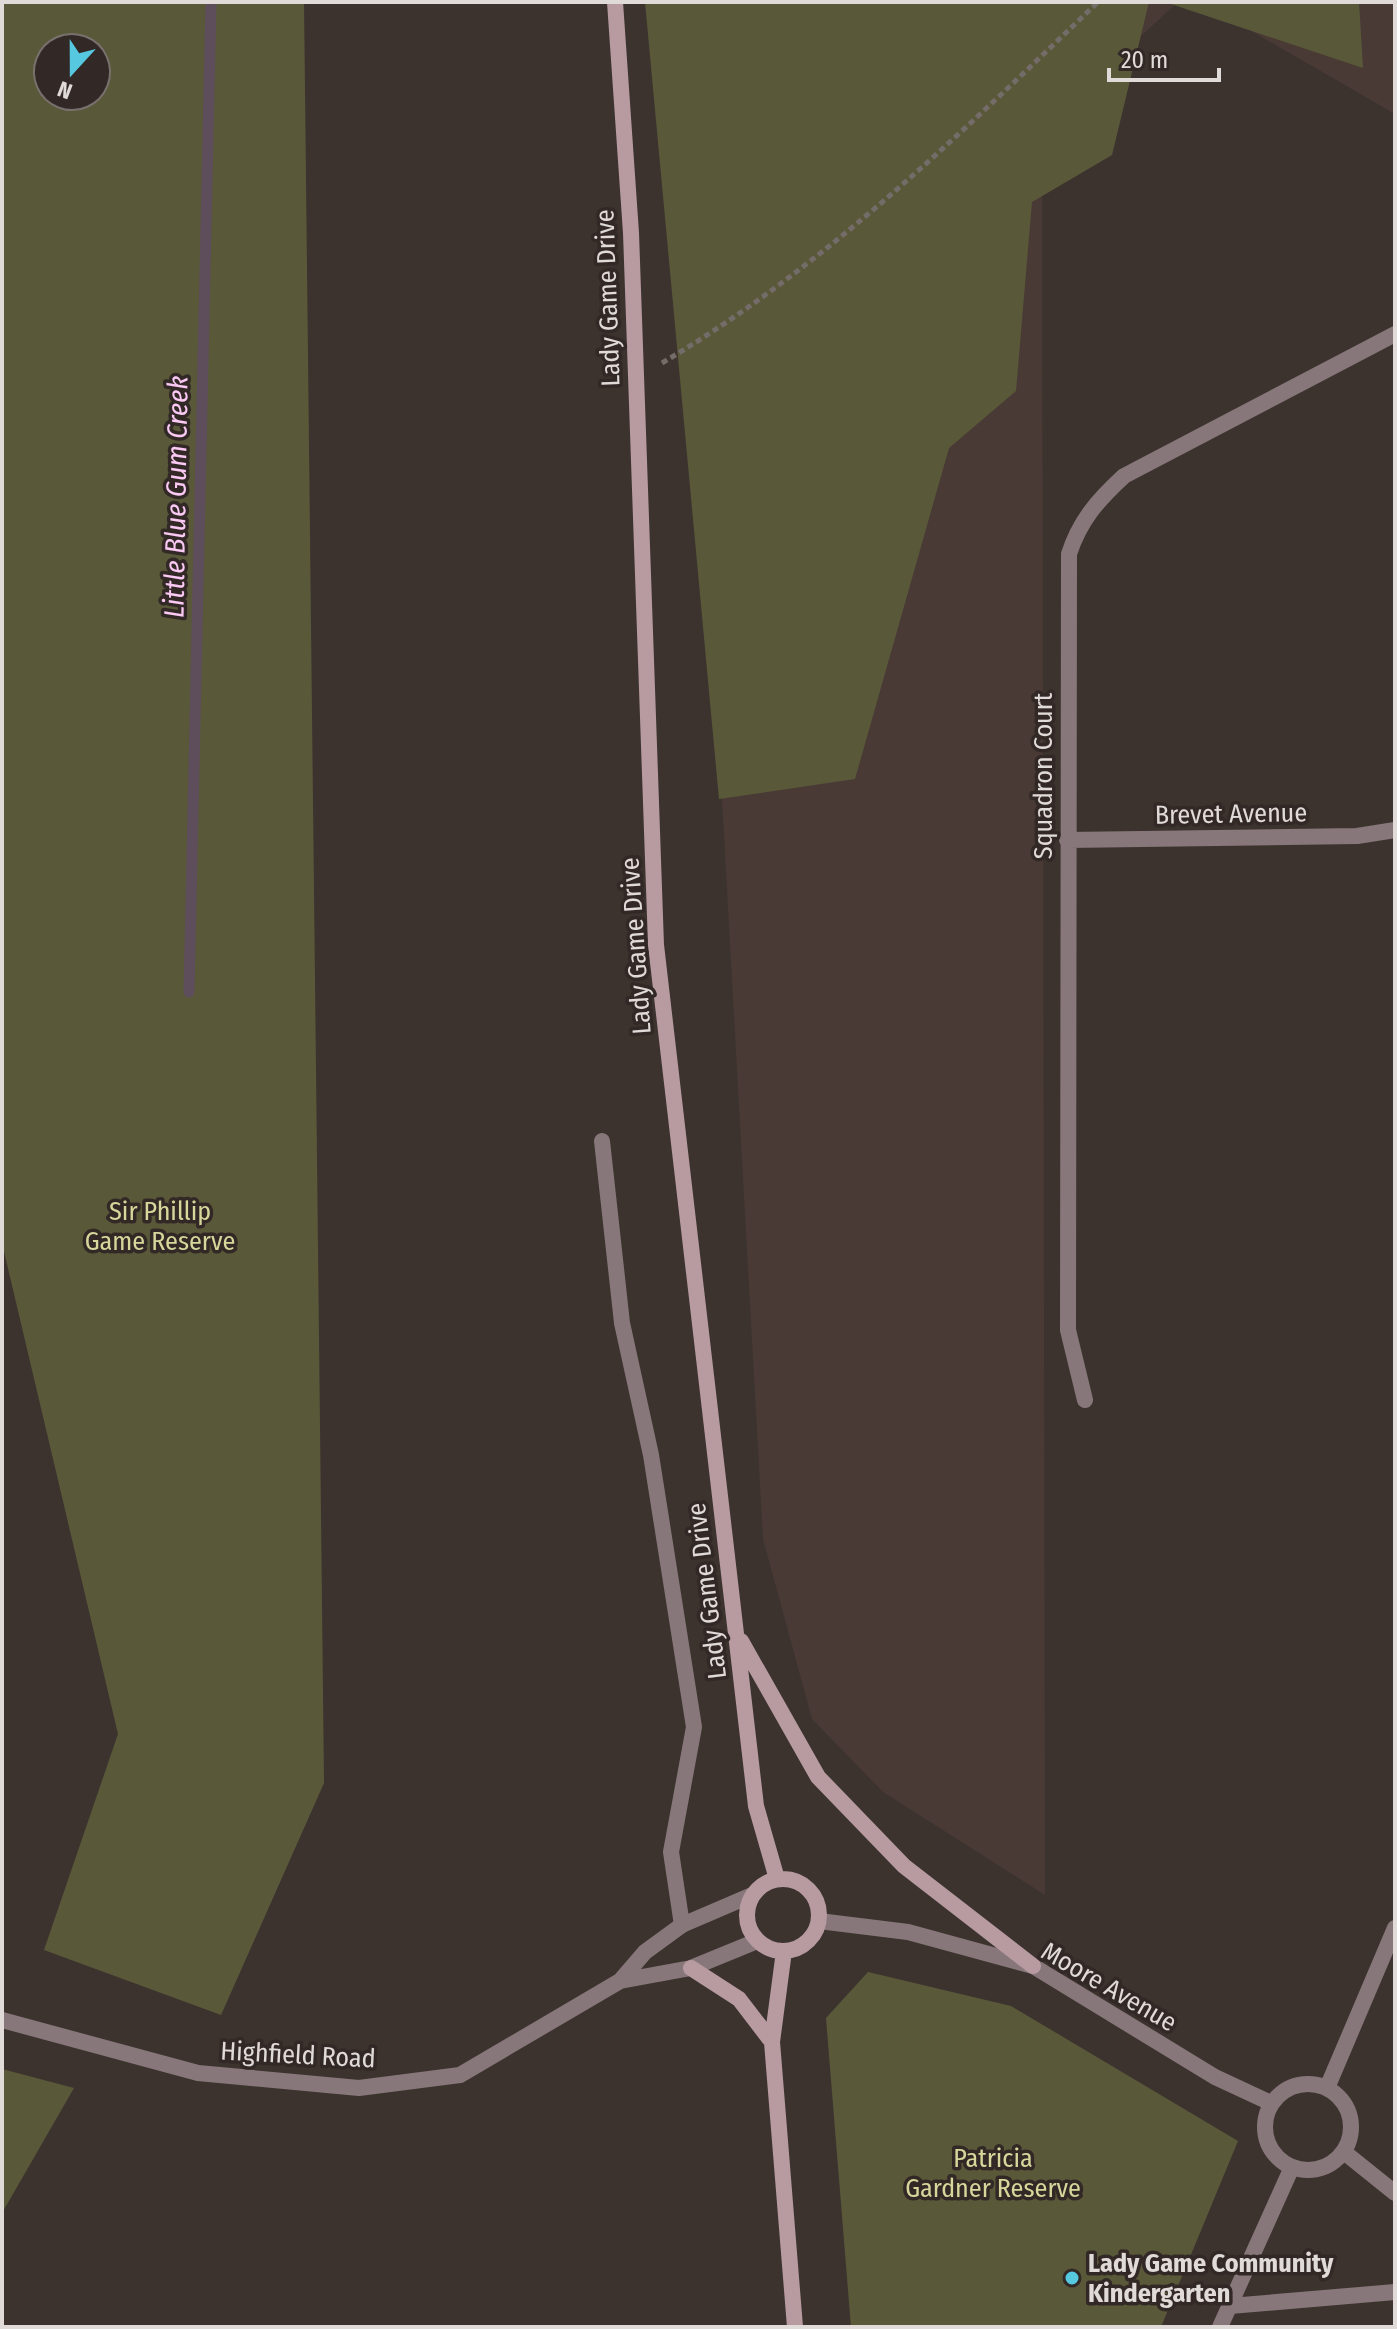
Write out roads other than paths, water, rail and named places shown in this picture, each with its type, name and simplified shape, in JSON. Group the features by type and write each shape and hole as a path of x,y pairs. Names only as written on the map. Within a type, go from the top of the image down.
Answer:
{"main road":[{"name":"Lady Game Drive","path":"615,2 631,233 656,945 756,1806 777,1879"},
{"path":"736,1633 818,1777 904,1866 1033,1966"},
{"path":"777,1879 789,1879 808,1889 819,1909 819,1921 807,1942 784,1951 757,1941 747,1923 752,1895 759,1887 777,1879"},
{"path":"784,1951 772,2042 795,2327"},
{"path":"691,1968 739,1999 772,2042"}],"street":[{"name":"Squadron Court","path":"1085,1400 1068,1330 1069,554 1078,526 1096,502 1124,476 1395,334"},
{"name":"Brevet Avenue","path":"1067,840 1357,836 1395,830"},
{"path":"602,1141 622,1323 651,1455 694,1727 671,1852 682,1925"},
{"name":"Highfield Road","path":"2,2020 198,2073 359,2088 460,2075 620,1981 645,1952 682,1925 752,1895"},
{"name":"Moore Avenue","path":"819,1921 908,1932 1033,1966 1215,2077 1271,2103"},
{"path":"1327,2088 1395,1928"},
{"name":"Highfield Road","path":"620,1981 691,1968 757,1941"},
{"path":"1309,2084 1327,2088 1342,2100 1350,2117 1351,2135 1344,2152 1320,2169 1292,2167 1272,2152 1265,2136 1265,2119 1271,2103 1292,2086 1309,2084"},
{"path":"1344,2152 1395,2193"},
{"path":"1220,2327 1292,2167"},
{"path":"1230,2306 1395,2292"}],"waterway":[{"name":"Little Blue Gum Creek","path":"189,992 211,2"}],"place":[{"name":"Lady Game Community Kindergarten","path":"1072,2278"}],"park label":[{"name":"Sir Phillip Game Reserve","path":"160,1226"},
{"name":"Patricia Gardner Reserve","path":"993,2173"}]}
